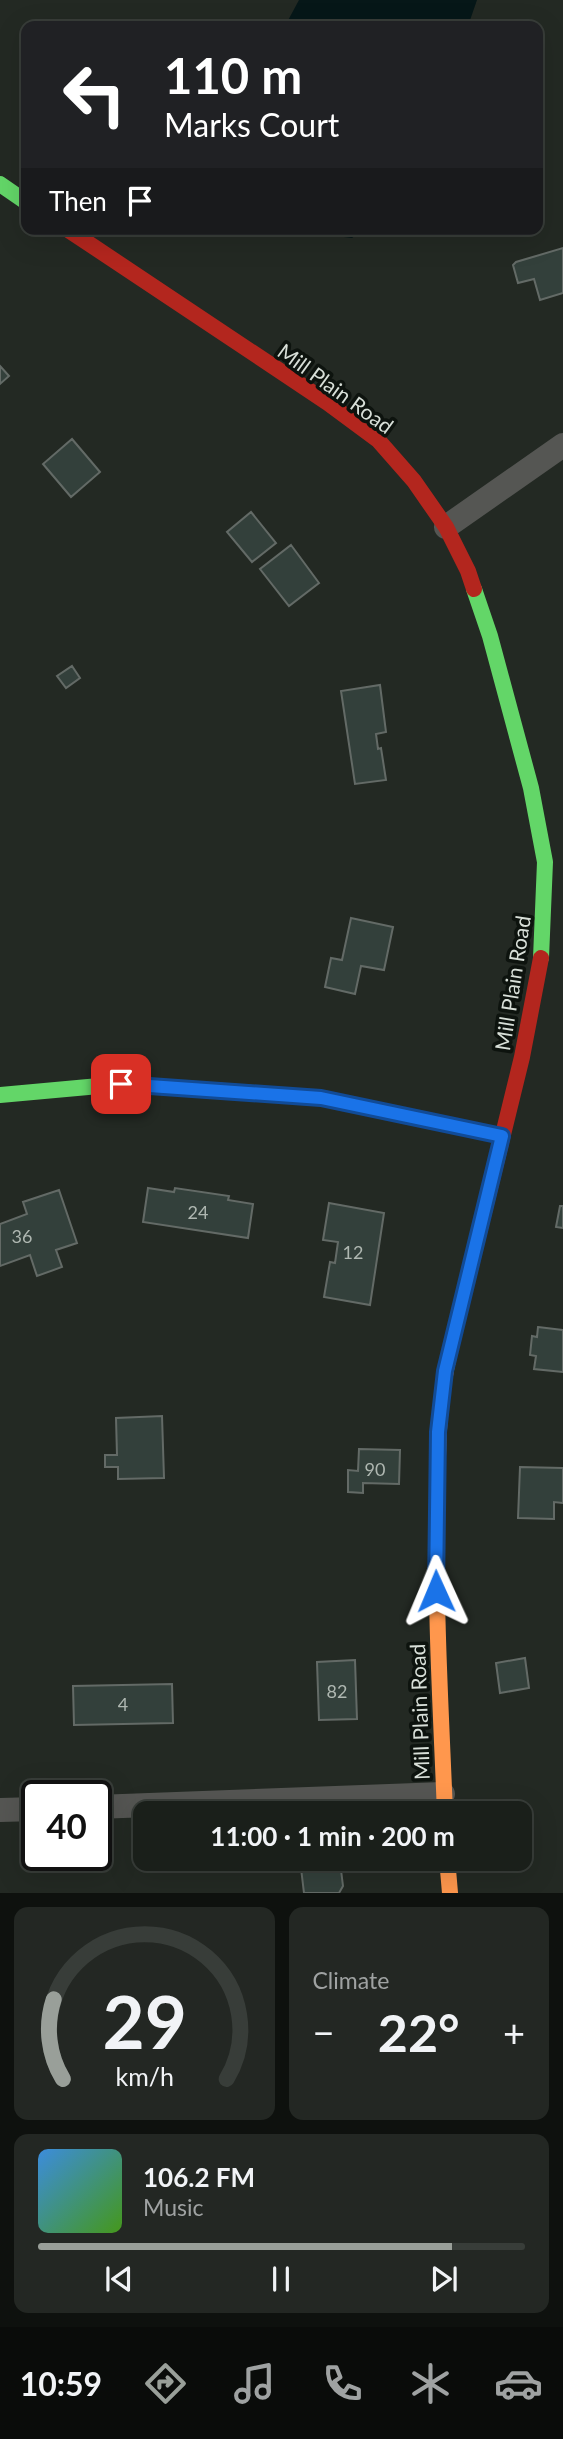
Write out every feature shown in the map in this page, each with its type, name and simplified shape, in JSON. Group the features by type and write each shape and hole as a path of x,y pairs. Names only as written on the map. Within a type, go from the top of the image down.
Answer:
{"street":[{"path":"0,184 21,199"},
{"name":"Mill Plain Road","path":"75,235 378,440 414,481 446,527 468,572 489,636 531,788 545,862 541,958 522,1058 445,1371 438,1432 436,1566 444,1801"},
{"path":"446,527 563,445"},
{"path":"0,1094 121,1084 321,1098 502,1136"},
{"path":"112,1807 133,1807"},
{"path":"0,1810 21,1809"},
{"path":"448,1871 450,1893"}],"shaded area":[{"path":"299,0 477,0 470,21 288,21"},
{"path":"334,235 356,235 352,238"}],"building":[{"path":"563,248 563,293 540,300 534,279 518,283 513,265 516,262"},
{"path":"0,366 9,376 0,384"},
{"path":"72,439 100,472 71,497 43,464"},
{"path":"251,512 276,543 252,562 227,532"},
{"path":"291,545 319,583 289,606 260,569"},
{"path":"72,666 80,678 66,688 57,676"},
{"path":"380,685 386,732 376,734 386,780 355,784 341,691"},
{"path":"351,918 393,927 384,970 361,966 355,994 325,987 331,958 342,960"},
{"path":"148,1188 174,1192 175,1188 229,1196 228,1200 253,1204 248,1238 143,1222"},
{"path":"59,1190 77,1243 56,1250 62,1267 37,1276 30,1255 0,1266 0,1224 27,1214 23,1202"},
{"path":"329,1203 384,1213 370,1305 324,1297 330,1262 335,1263 338,1242 323,1240"},
{"path":"560,1206 563,1206 563,1228 556,1227"},
{"path":"538,1327 563,1330 563,1372 534,1369 536,1356 530,1355 532,1336 537,1337"},
{"path":"162,1416 164,1478 118,1479 118,1467 105,1467 105,1455 117,1455 116,1418"},
{"path":"359,1449 400,1450 399,1484 363,1483 363,1493 348,1492 348,1470 358,1471"},
{"path":"520,1467 563,1468 563,1503 554,1502 554,1519 518,1518"},
{"path":"525,1658 529,1688 500,1693 496,1663"},
{"path":"355,1660 357,1719 319,1720 317,1662"},
{"path":"172,1684 173,1723 74,1725 73,1686"},
{"path":"301,1871 341,1871 343,1886 339,1893 304,1893"}],"traffic: fast":[{"path":"0,184 21,199"},
{"path":"474,589 490,636 531,788 545,862 541,958"},
{"path":"0,1095 121,1084 265,1094"}],"traffic: slow":[{"path":"445,1801 437,1510 440,1410 450,1351"},
{"path":"448,1871 450,1893"}],"traffic: jam":[{"path":"76,235 328,403 378,440 414,481 446,527 474,589"},
{"path":"450,1351 522,1057 541,958"},
{"path":"265,1094 321,1098 502,1136"}],"route":[{"path":"121,1084 321,1098 502,1136 445,1371 438,1432 436,1591"}]}
